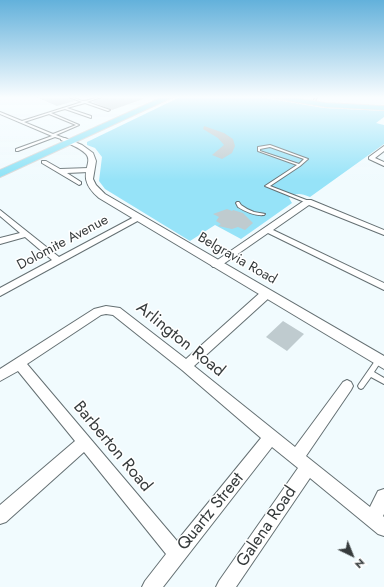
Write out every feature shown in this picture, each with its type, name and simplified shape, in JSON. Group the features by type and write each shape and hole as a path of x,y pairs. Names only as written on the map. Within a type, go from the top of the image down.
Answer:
{"main road":[{"path":"0,167 60,138 93,124"},
{"path":"0,174 60,138 97,124"}],"street":[{"name":"Belgravia Road","path":"60,138 90,154 92,160 89,170 89,180 95,191 107,200 382,362"},
{"path":"384,148 371,158 384,164"},
{"path":"44,162 79,183"},
{"path":"59,172 89,170"},
{"path":"216,265 308,202 384,233"},
{"path":"0,212 59,260"},
{"name":"Dolomite Avenue","path":"0,292 139,218"},
{"path":"267,230 384,287"},
{"path":"0,241 26,234"},
{"path":"186,366 266,294"},
{"name":"Arlington Road","path":"0,376 89,317 106,310 116,311 186,366 378,523"},
{"name":"Barberton Road","path":"19,363 177,554"},
{"name":"Galena Road","path":"226,587 347,386"},
{"name":"Quartz Street","path":"151,587 271,437"},
{"path":"0,516 85,442"},
{"path":"378,523 384,497"}],"lane":[{"path":"27,124 60,138"},
{"path":"17,150 60,138 78,125 77,124"},
{"path":"299,165 258,150 264,146 270,146 306,159 299,165 267,186 308,202"},
{"path":"294,196 298,203 296,210"},
{"path":"238,203 239,206 244,209 258,214 264,214"},
{"path":"361,386 370,373 382,362"},
{"path":"370,373 384,381"}],"shaded area":[{"path":"123,124 384,125 384,144 310,197 299,194 292,196 289,198 292,203 241,239 215,225 190,241 105,189 99,181 102,157 95,148 87,145 87,142"}],"building":[{"path":"204,126 224,133 233,139 235,146 232,153 222,159 212,155 224,145 218,138 203,129"},
{"path":"227,209 243,213 253,223 245,230 238,227 232,229 218,226 221,224 216,221 219,217 213,214"},
{"path":"283,321 304,334 287,351 266,337"}]}
